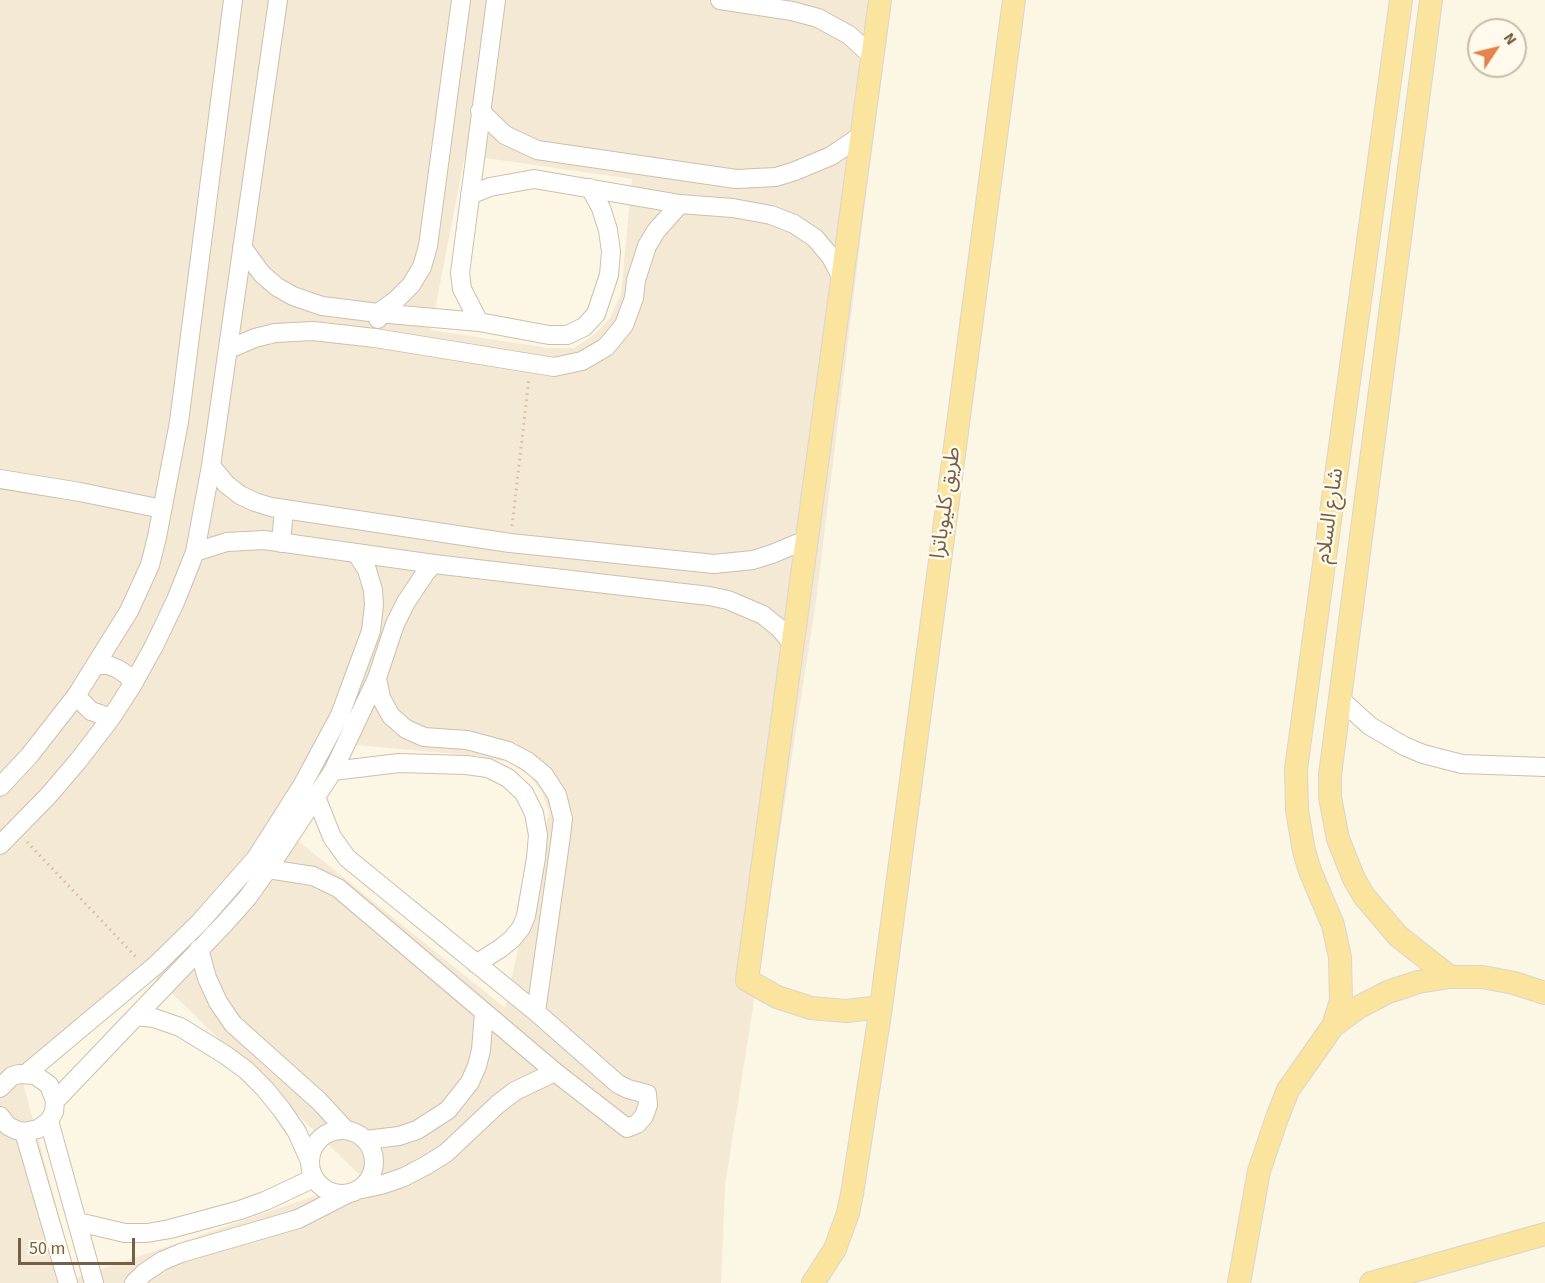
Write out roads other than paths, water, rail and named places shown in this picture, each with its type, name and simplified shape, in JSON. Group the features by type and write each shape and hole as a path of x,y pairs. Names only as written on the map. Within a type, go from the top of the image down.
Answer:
{"main road":[{"path":"880,0 808,539 791,642 747,980 777,998 811,1008 846,1011 880,1007"},
{"name":"طريق كليوباترا","path":"813,1283 835,1249 848,1213 880,1007 1014,0"},
{"name":"شارع السلام","path":"1333,1026 1341,1001 1340,957 1333,925 1304,851 1297,810 1296,769 1401,0"},
{"name":"شارع السلام","path":"1431,0 1330,776 1330,797 1338,839 1345,859 1364,896 1383,921 1415,951 1450,977"},
{"path":"1356,336 1387,339"},
{"path":"1239,1283 1259,1171 1277,1118 1288,1090 1333,1026 1359,1006 1388,992 1418,982 1450,977 1493,979 1545,993"},
{"path":"1371,1283 1545,1234"}],"street":[{"path":"0,787 41,742 97,665 140,589 150,565 179,422 233,0"},
{"path":"0,845 71,770 111,718 133,684 176,600 195,552 229,350 278,0"},
{"path":"375,338 378,313 411,285 422,267 428,246 461,0"},
{"path":"479,322 462,288 460,273 496,0"},
{"path":"720,0 792,11 818,18 849,35 873,57"},
{"path":"480,111 505,135 537,150 736,179 776,177 813,164 847,147 862,135"},
{"path":"534,179 537,150"},
{"path":"470,195 490,187 534,179 680,204 753,211 771,215 794,224 815,238 831,257 842,278"},
{"path":"242,248 262,274 277,287 293,296 322,306 479,322 549,335 567,334 584,327 596,314 609,275 611,252 608,230 601,208 590,188"},
{"path":"229,350 255,338 294,331 313,331 375,338 554,367 582,361 606,347 624,325 634,298 636,280 647,246 667,216 680,204"},
{"path":"211,466 226,484 240,495 255,502 284,509 510,543 714,564 753,560 808,539"},
{"path":"0,479 162,509"},
{"path":"281,543 284,509"},
{"path":"195,552 227,542 247,540 710,596 728,600 763,615 791,642"},
{"path":"27,1073 180,942 226,894 256,858 303,784 340,715 367,645 373,618 373,590 367,570 357,554"},
{"path":"55,1101 248,897 268,869 333,771 376,678 406,602 434,564"},
{"path":"710,596 716,581 714,564"},
{"path":"373,618 396,624"},
{"path":"97,665 108,665 118,669 127,675 133,684"},
{"path":"376,678 381,698 391,716 406,729 424,737 467,740 508,751 527,761 544,775 557,795 563,819 536,1012"},
{"path":"76,696 91,711 111,718"},
{"path":"1340,699 1370,726 1404,746 1423,754 1462,764 1545,767"},
{"path":"333,771 399,763 466,765 488,768 508,778 524,793 534,813 538,835 526,916 512,939 476,964"},
{"path":"268,869 313,876 350,896 484,1013 627,1128 637,1124 644,1116 648,1105 646,1094 618,1084 536,1012 366,876 347,858 335,843 326,826 316,797"},
{"path":"350,896 366,876"},
{"path":"199,949 207,978 218,1002 233,1024 319,1101 345,1129"},
{"path":"366,1140 399,1136 417,1130 448,1110 470,1082 477,1066 482,1050 484,1013"},
{"path":"136,1016 154,1018 180,1027 246,1070 282,1110 297,1132 309,1159 314,1178 322,1188 334,1193 352,1192 381,1185 425,1166 446,1153 515,1091 555,1072"},
{"path":"0,1119 8,1126 24,1132 38,1130 49,1121 54,1112 55,1101 49,1085 35,1075 27,1073 12,1076 2,1084"},
{"path":"448,1110 469,1132"},
{"path":"49,1121 94,1283"},
{"path":"134,1283 162,1261 181,1253 298,1219 352,1192 368,1181 374,1168 373,1153 366,1140 356,1132 345,1129 328,1132 315,1143 309,1159"},
{"path":"24,1132 68,1283"},
{"path":"78,1222 125,1233 147,1233 170,1229 266,1201 314,1178"}]}
